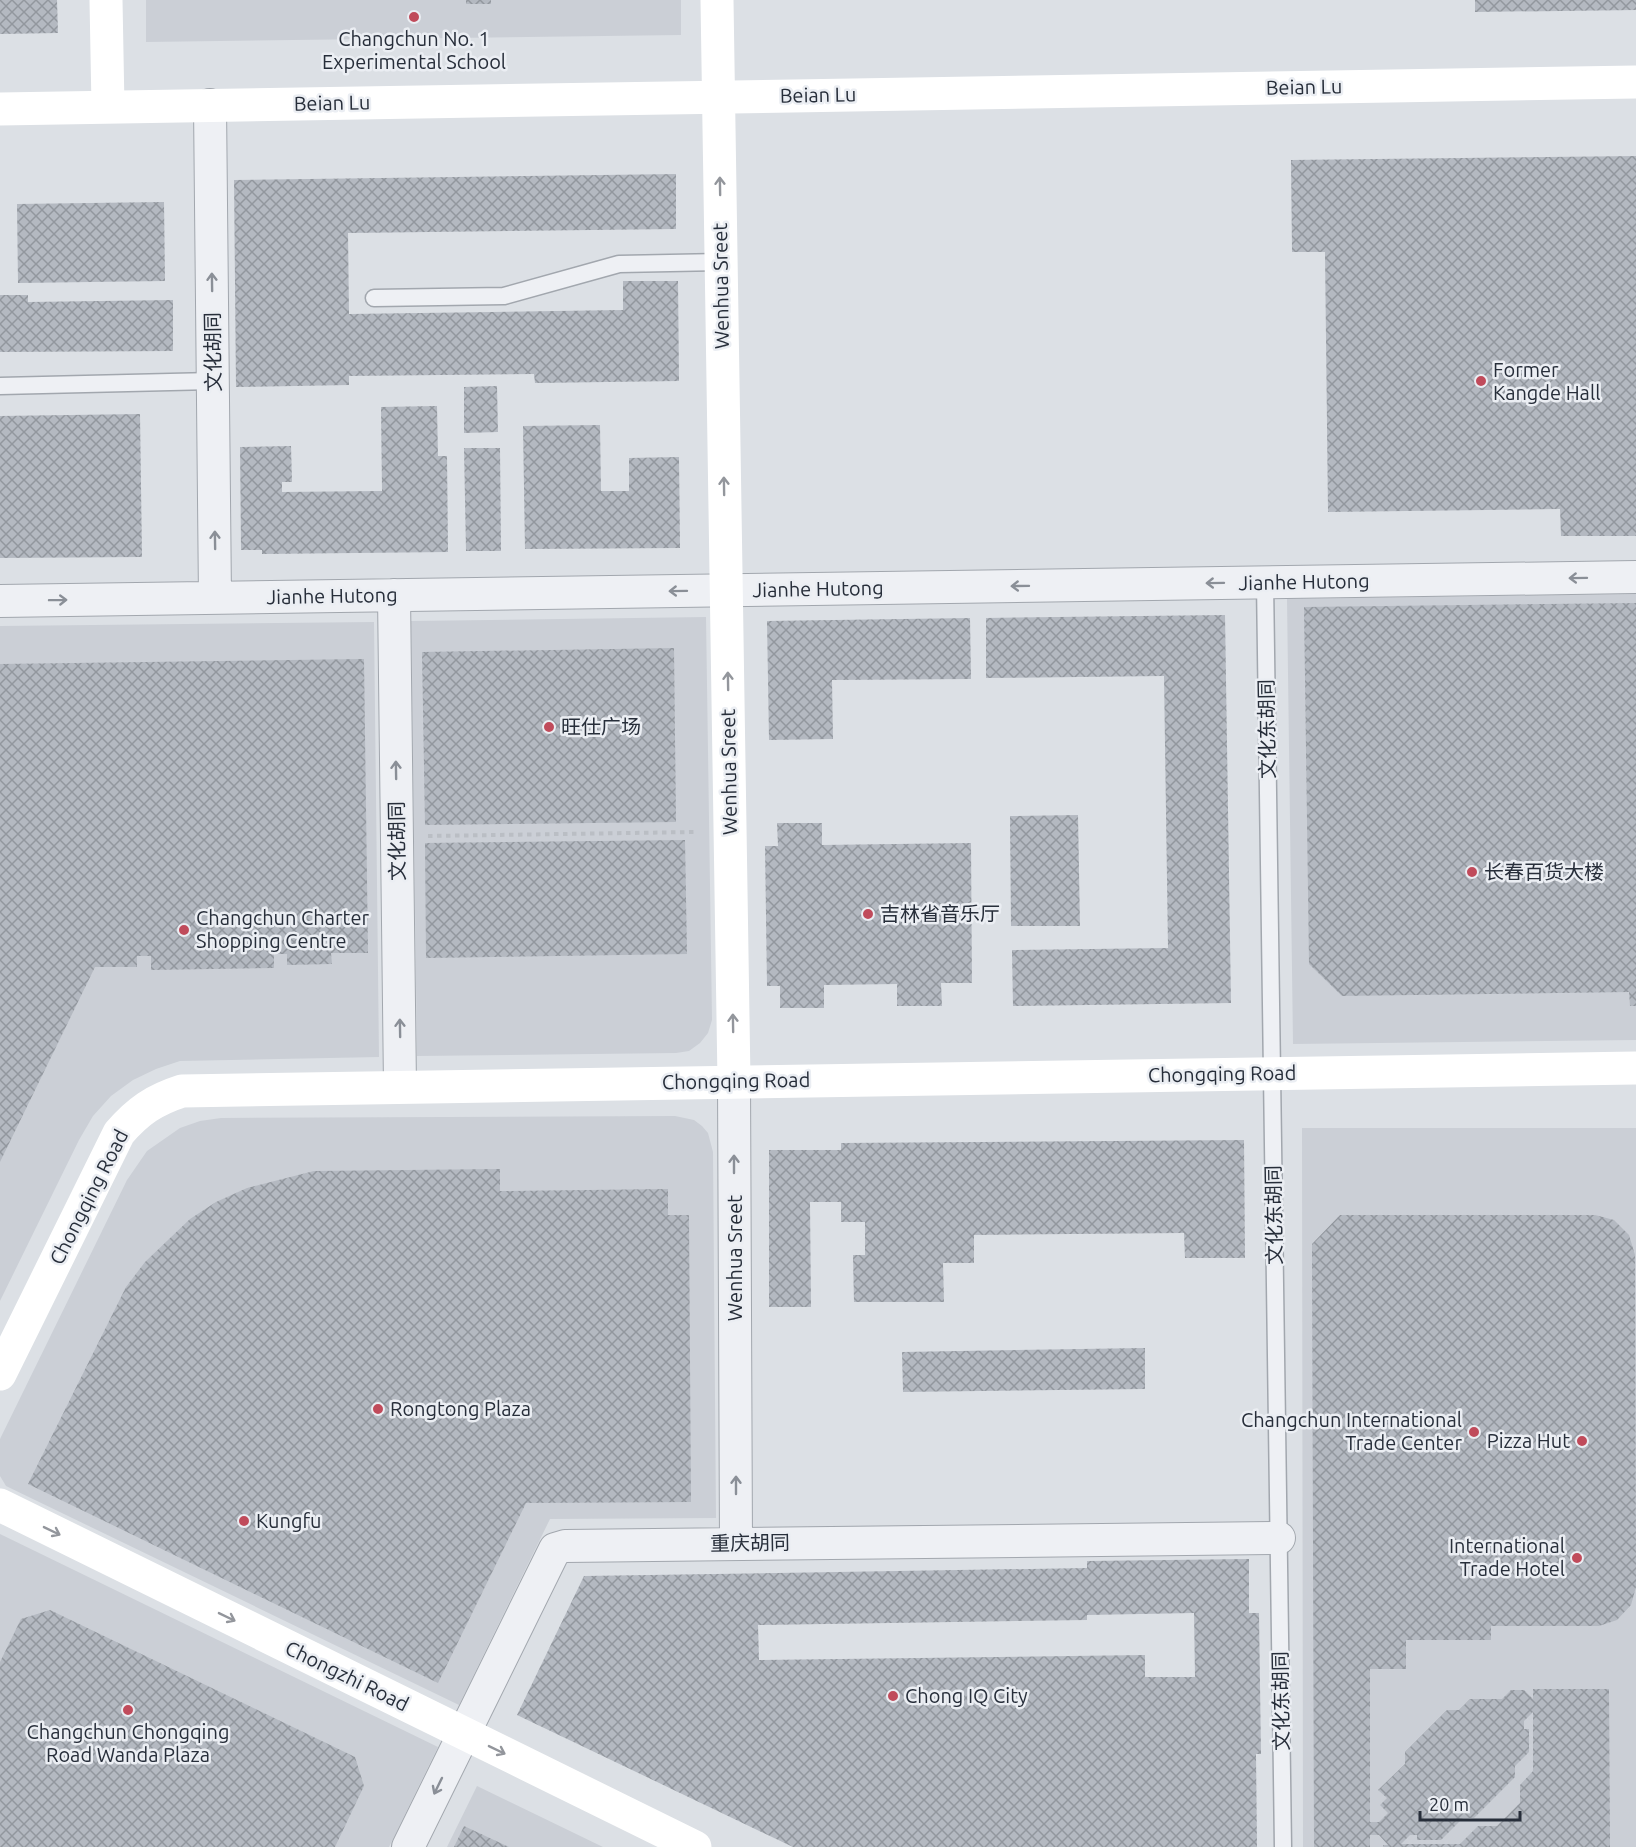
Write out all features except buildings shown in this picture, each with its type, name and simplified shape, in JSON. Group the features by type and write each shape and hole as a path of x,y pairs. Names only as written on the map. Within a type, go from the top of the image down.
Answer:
{"street":[{"path":"106,0 108,107"},
{"name":"Wenhua Sreet","path":"717,0 734,1081 736,1544"},
{"name":"Beian Lu","path":"0,109 1636,82"},
{"name":"文化胡同","path":"210,105 215,598"},
{"name":"Jianhe Hutong","path":"0,601 1636,577"},
{"name":"文化胡同","path":"394,595 400,1086"},
{"name":"Chongqing Road","path":"0,1374 119,1133 135,1114 156,1100 182,1091 1636,1068"},
{"name":"Chongzhi Road","path":"0,1506 695,1847"},
{"name":"重庆胡同","path":"408,1847 555,1549 565,1546 1279,1538"}],"lane":[{"path":"374,298 504,296 619,264 721,262"},
{"path":"0,386 213,381"},
{"name":"文化东胡同","path":"1265,582 1283,1847"}],"path":[{"path":"397,836 730,831"}],"shaded area":[{"name":"Changchun No. 1 Experimental School","path":"146,0 681,0 681,35 146,42"},
{"name":"长春百货大楼","path":"1636,594 1636,1040 1293,1044 1287,599"},
{"path":"706,617 712,1020 708,1033 689,1051 676,1053 417,1056 411,621"},
{"name":"Changchun Charter Shopping Centre","path":"374,622 379,1057 180,1061 133,1080 111,1096 93,1116 0,1301 0,626"},
{"name":"Rongtong Plaza","path":"675,1116 694,1120 702,1126 708,1133 713,1152 716,1518 550,1519 459,1705 6,1486 0,1476 0,1439 127,1180 147,1151 180,1128 200,1121 221,1118"},
{"path":"1302,1128 1636,1128 1636,1847 1303,1847"},
{"name":"Changchun Chongqing Road Wanda Plaza","path":"0,1534 438,1747 389,1847 0,1847"},
{"path":"477,1786 603,1847 447,1847"}],"place":[{"name":"Changchun No. 1 Experimental School","path":"414,17"},
{"name":"Former Kangde Hall","path":"1481,381"},
{"name":"旺仕广场","path":"549,727"},
{"name":"长春百货大楼","path":"1472,872"},
{"name":"吉林省音乐厅","path":"868,914"},
{"name":"Changchun Charter Shopping Centre","path":"184,930"},
{"name":"Rongtong Plaza","path":"378,1409"},
{"name":"Changchun International Trade Center","path":"1474,1432"},
{"name":"Pizza Hut","path":"1582,1441"},
{"name":"Kungfu","path":"244,1521"},
{"name":"International Trade Hotel","path":"1577,1558"},
{"name":"Chong IQ City","path":"893,1696"},
{"name":"Changchun Chongqing Road Wanda Plaza","path":"128,1710"}]}
